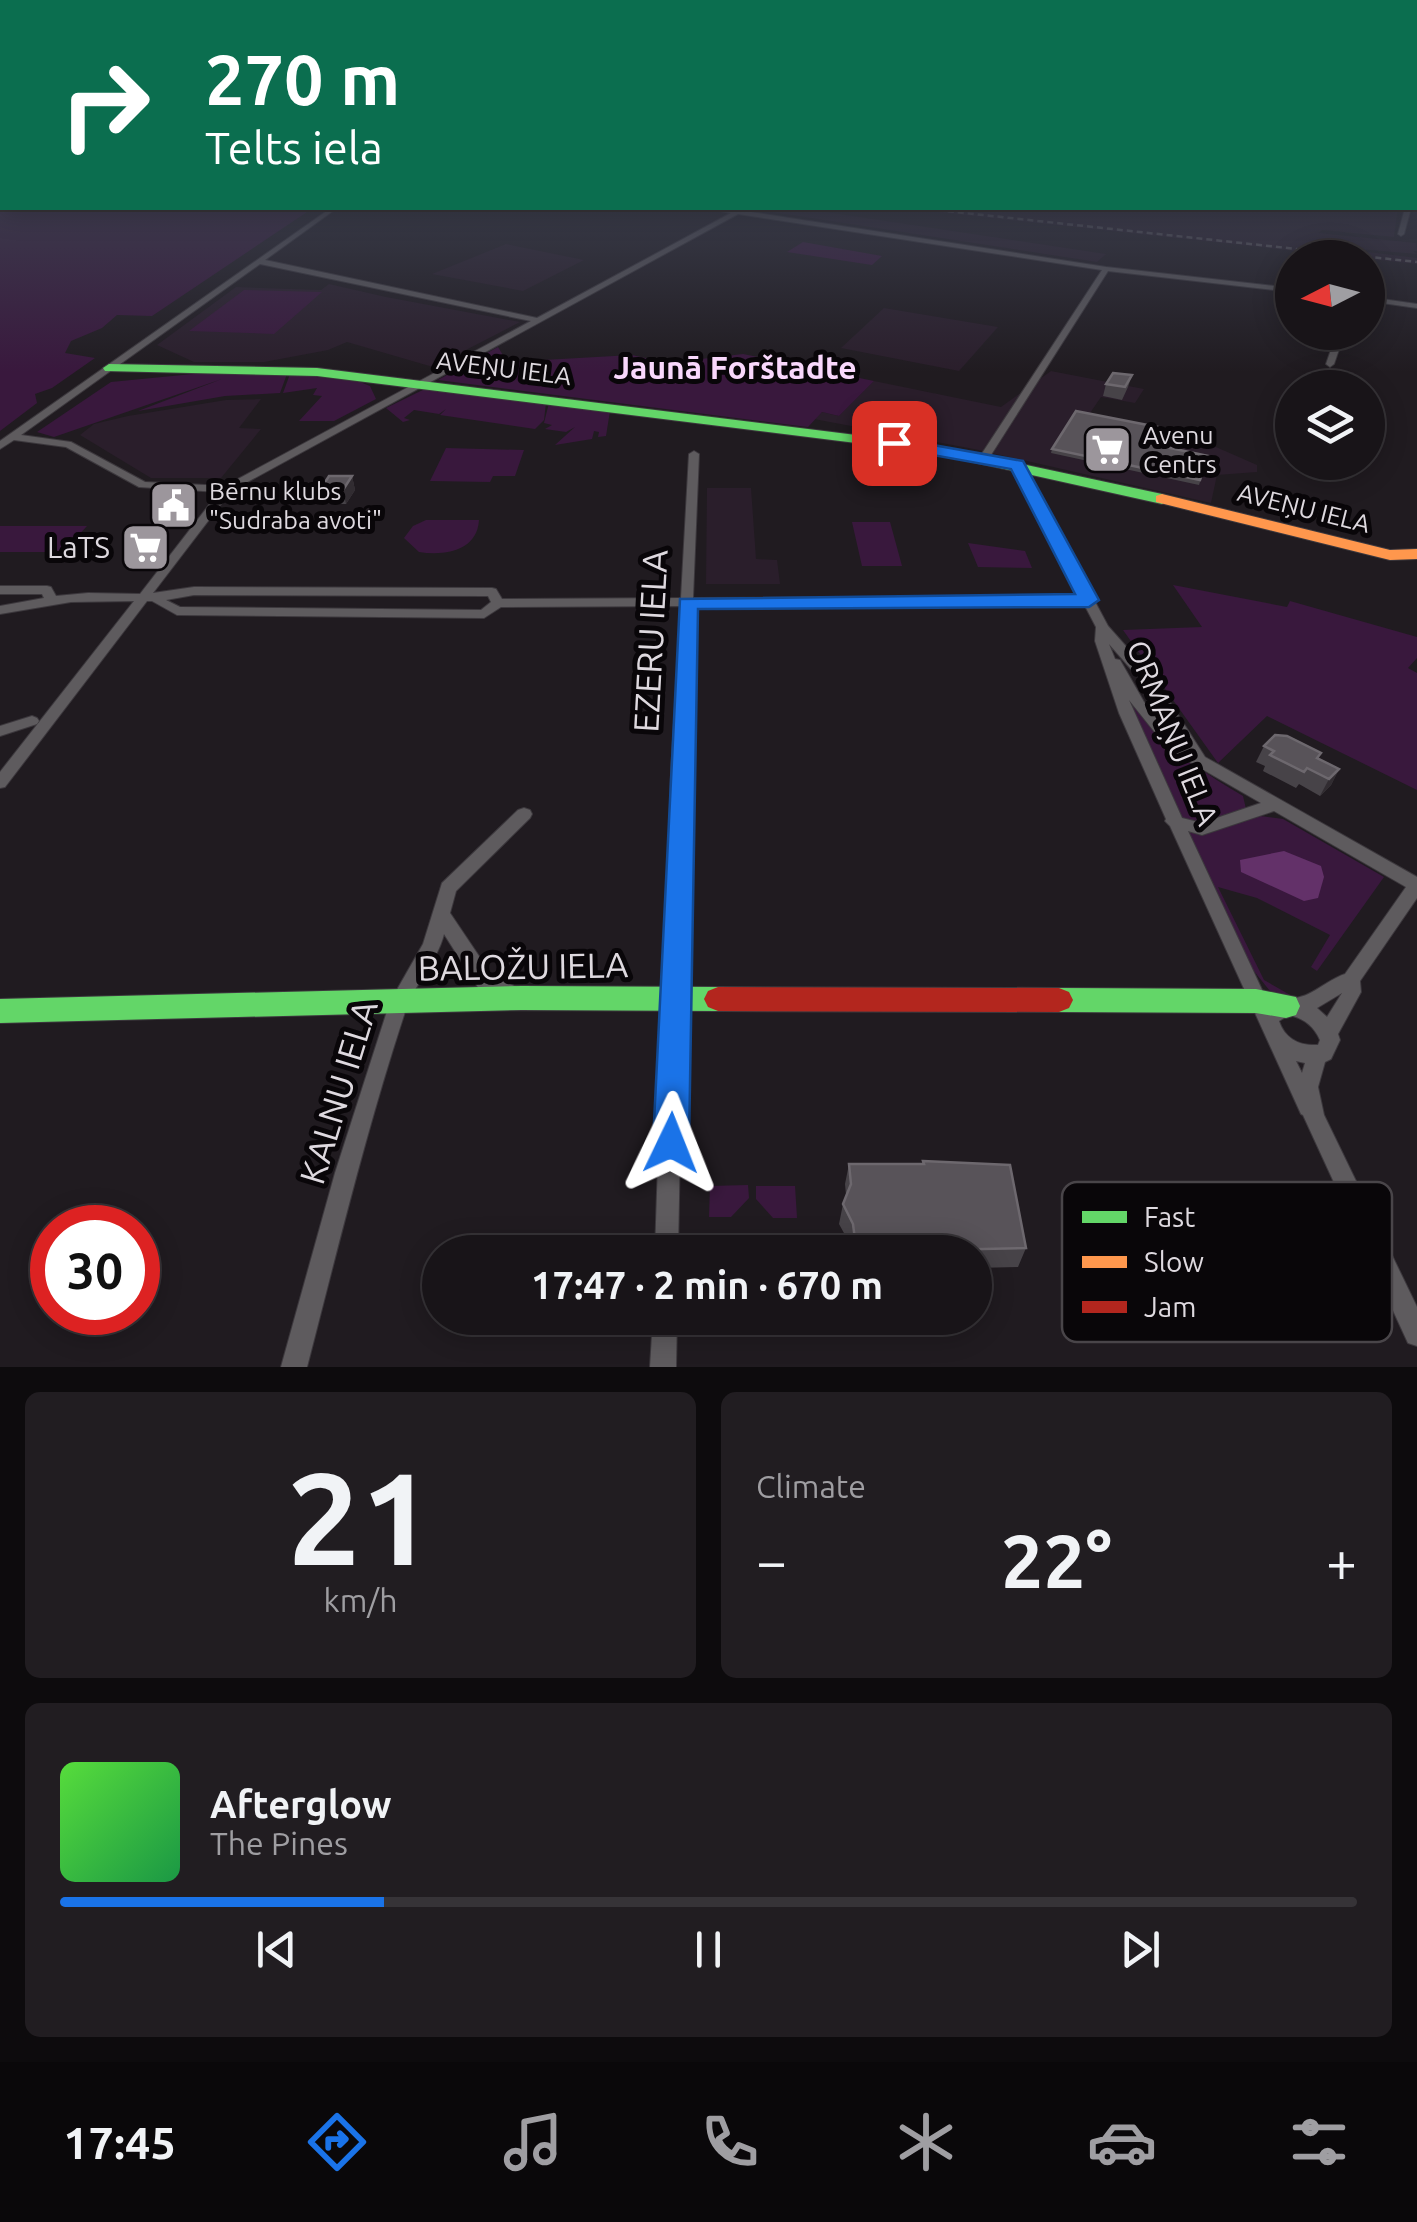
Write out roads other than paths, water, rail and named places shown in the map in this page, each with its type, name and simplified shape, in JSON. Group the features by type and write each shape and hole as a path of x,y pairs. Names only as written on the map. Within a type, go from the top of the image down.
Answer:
{"street":[{"path":"0,446 283,244"},
{"path":"0,783 150,600 227,489 679,244"},
{"path":"943,244 1106,269 1275,288"},
{"path":"258,261 538,320"},
{"path":"984,458 1106,269"},
{"path":"1385,301 1417,306"},
{"path":"1330,364 1335,350"},
{"name":"AVEŅU IELA","path":"110,368 291,370 860,438 1017,465 1390,555 1417,554"},
{"path":"12,438 68,444 143,485 227,489"},
{"name":"EZERU IELA","path":"668,1235 679,773 694,454"},
{"name":"ORMAŅU IELA","path":"1017,465 1089,600 1126,713 1173,821 1314,1116"},
{"path":"0,590 47,590 52,600"},
{"path":"0,610 27,610 52,600 150,600 194,591 492,592 498,603"},
{"path":"150,600 177,611 446,614 484,614 498,603 1089,600"},
{"path":"1102,634 1153,724 1205,766 1417,884 1351,980 1352,992 1328,1032 1329,1048 1317,1055 1298,1053 1271,1030 1272,1012 1324,999 1339,982 1351,980"},
{"path":"0,731 32,721"},
{"path":"1173,821 1202,829 1273,805"},
{"name":"KALNU IELA","path":"294,1367 346,1174 399,1002 432,946 448,888 524,814"},
{"path":"440,914 486,983 522,998"},
{"name":"BALOŽU IELA","path":"0,1011 522,998 1256,1001 1291,1006"},
{"path":"1291,1006 1315,1017 1328,1032"},
{"path":"1317,1055 1308,1087 1314,1116 1345,1182"},
{"path":"1392,1281 1417,1334"},
{"path":"664,1367 665,1335"}],"railway":[{"path":"1249,244 1417,262"}],"place":[{"name":"Avenu Centrs","path":"1108,449"},
{"name":"Bērnu klubs \"Sudraba avoti\"","path":"174,505"},
{"name":"LaTS","path":"145,548"}],"district":[{"name":"Jaunā Forštadte","path":"735,368"}]}
